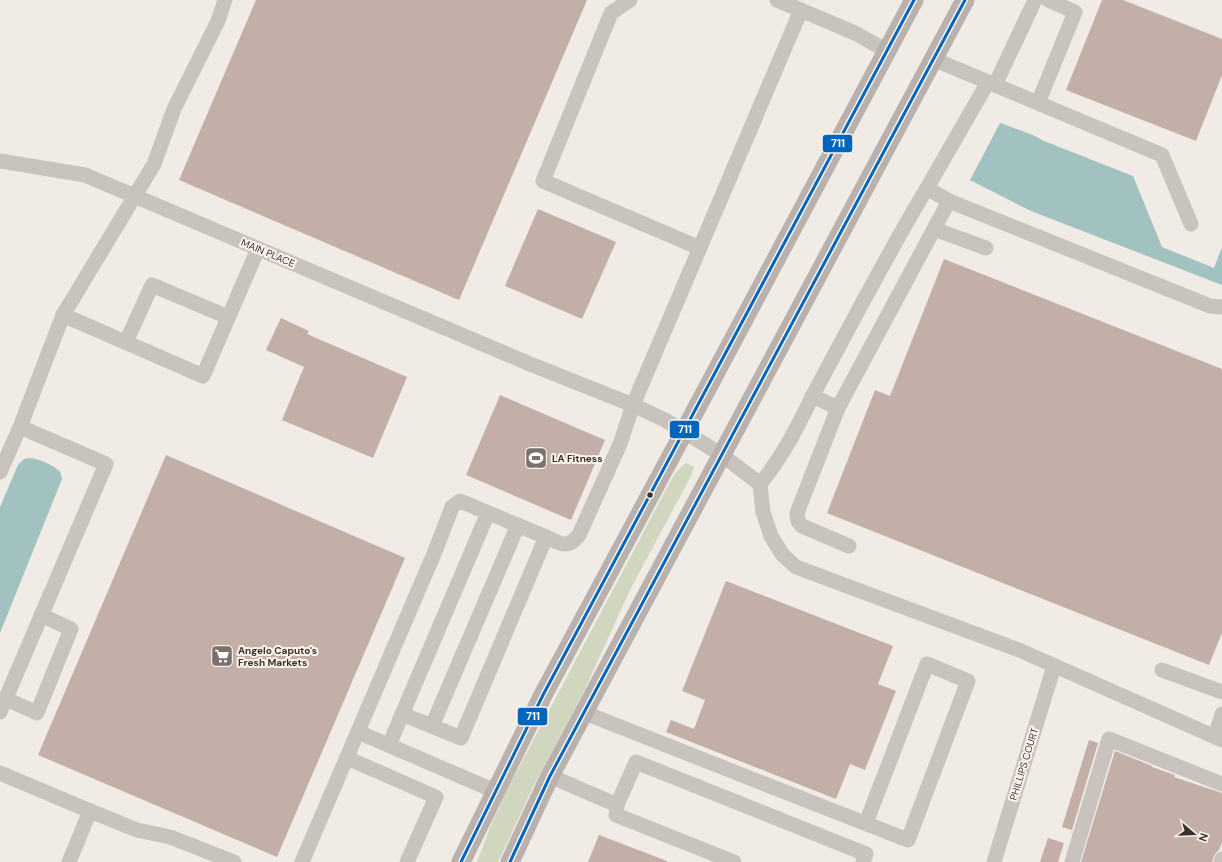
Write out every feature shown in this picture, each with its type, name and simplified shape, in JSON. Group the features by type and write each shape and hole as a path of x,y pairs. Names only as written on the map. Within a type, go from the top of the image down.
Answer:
{"main road":[{"path":"461,862 542,695 914,0"},
{"path":"510,862 550,776 585,713 964,0"}],"street":[{"path":"0,472 20,427 63,315 154,164 174,109 218,21 225,0"},
{"path":"630,0 611,13 543,181 700,248"},
{"path":"777,0 855,33 887,51"},
{"path":"1035,0 991,84 902,228 812,396 787,447 760,484 763,512 771,536 782,554 796,567 1019,650 1219,739 1222,714"},
{"path":"1038,103 1075,12 1048,0"},
{"path":"302,862 452,508 460,501 561,544 566,545 574,542 579,535 620,444 632,406 801,10"},
{"path":"933,59 1162,155 1191,224"},
{"name":"MAIN PLACE","path":"0,161 85,175 665,420 722,455 760,484"},
{"path":"927,188 950,201 1210,306 1222,307"},
{"path":"849,546 802,526 798,521 797,513 838,408 950,201"},
{"path":"934,229 986,248"},
{"path":"63,315 203,376 258,249"},
{"path":"126,342 152,285 228,318"},
{"path":"812,396 838,408"},
{"path":"20,427 106,464 41,615 3,706 37,713 71,629 41,615"},
{"path":"389,745 488,513"},
{"path":"432,726 518,525"},
{"path":"402,714 462,738 546,537"},
{"path":"585,713 908,840 968,681 926,664 866,823"},
{"name":"PHILLIPS COURT","path":"994,862 1054,666"},
{"path":"1162,670 1222,692"},
{"path":"358,732 495,791"},
{"path":"1072,862 1109,739 1222,784"},
{"path":"347,758 436,797 407,862"},
{"path":"734,862 616,815 617,805 636,762 866,854 863,862"},
{"path":"0,773 137,830 170,837 234,862"},
{"path":"550,776 617,805"},
{"path":"68,862 90,811"}],"green space":[{"path":"686,463 694,467 691,476 631,588 584,691 533,787 498,862 477,862 492,822 507,790 670,482 676,472"}],"water":[{"path":"1000,123 1133,176 1162,247 1214,268 1222,247 1222,285 1031,211 970,180"},
{"path":"29,458 55,467 60,472 62,479 0,633 0,507 18,465 24,459"}],"building":[{"path":"256,0 587,0 459,300 179,180"},
{"path":"1102,0 1123,0 1222,39 1222,75 1196,141 1066,90"},
{"path":"538,209 616,242 582,319 505,286"},
{"path":"944,259 1222,369 1222,633 1209,665 827,513 875,390 890,396"},
{"path":"281,318 309,331 307,334 407,377 373,458 282,420 304,367 266,350"},
{"name":"LA Fitness","path":"500,395 605,440 571,520 466,475"},
{"name":"Angelo Caputo's Fresh Markets","path":"166,455 405,558 277,857 38,755"},
{"path":"726,581 893,646 878,684 896,691 865,770 850,764 836,799 666,732 671,720 694,729 705,700 682,691"},
{"path":"1089,740 1098,743 1072,830 1062,827"},
{"path":"1115,751 1175,775 1174,777 1222,793 1222,842 1212,862 1081,862"},
{"path":"599,835 667,861 667,862 588,862"},
{"path":"1048,838 1064,843 1058,862 1040,862"}],"transit line":[{"name":"711","path":"461,862 543,695 914,0"},
{"name":"711","path":"510,862 550,776 965,0"}],"place":[{"name":"LA Fitness","path":"536,458"},
{"name":"Angelo Caputo's Fresh Markets","path":"222,656"}]}
